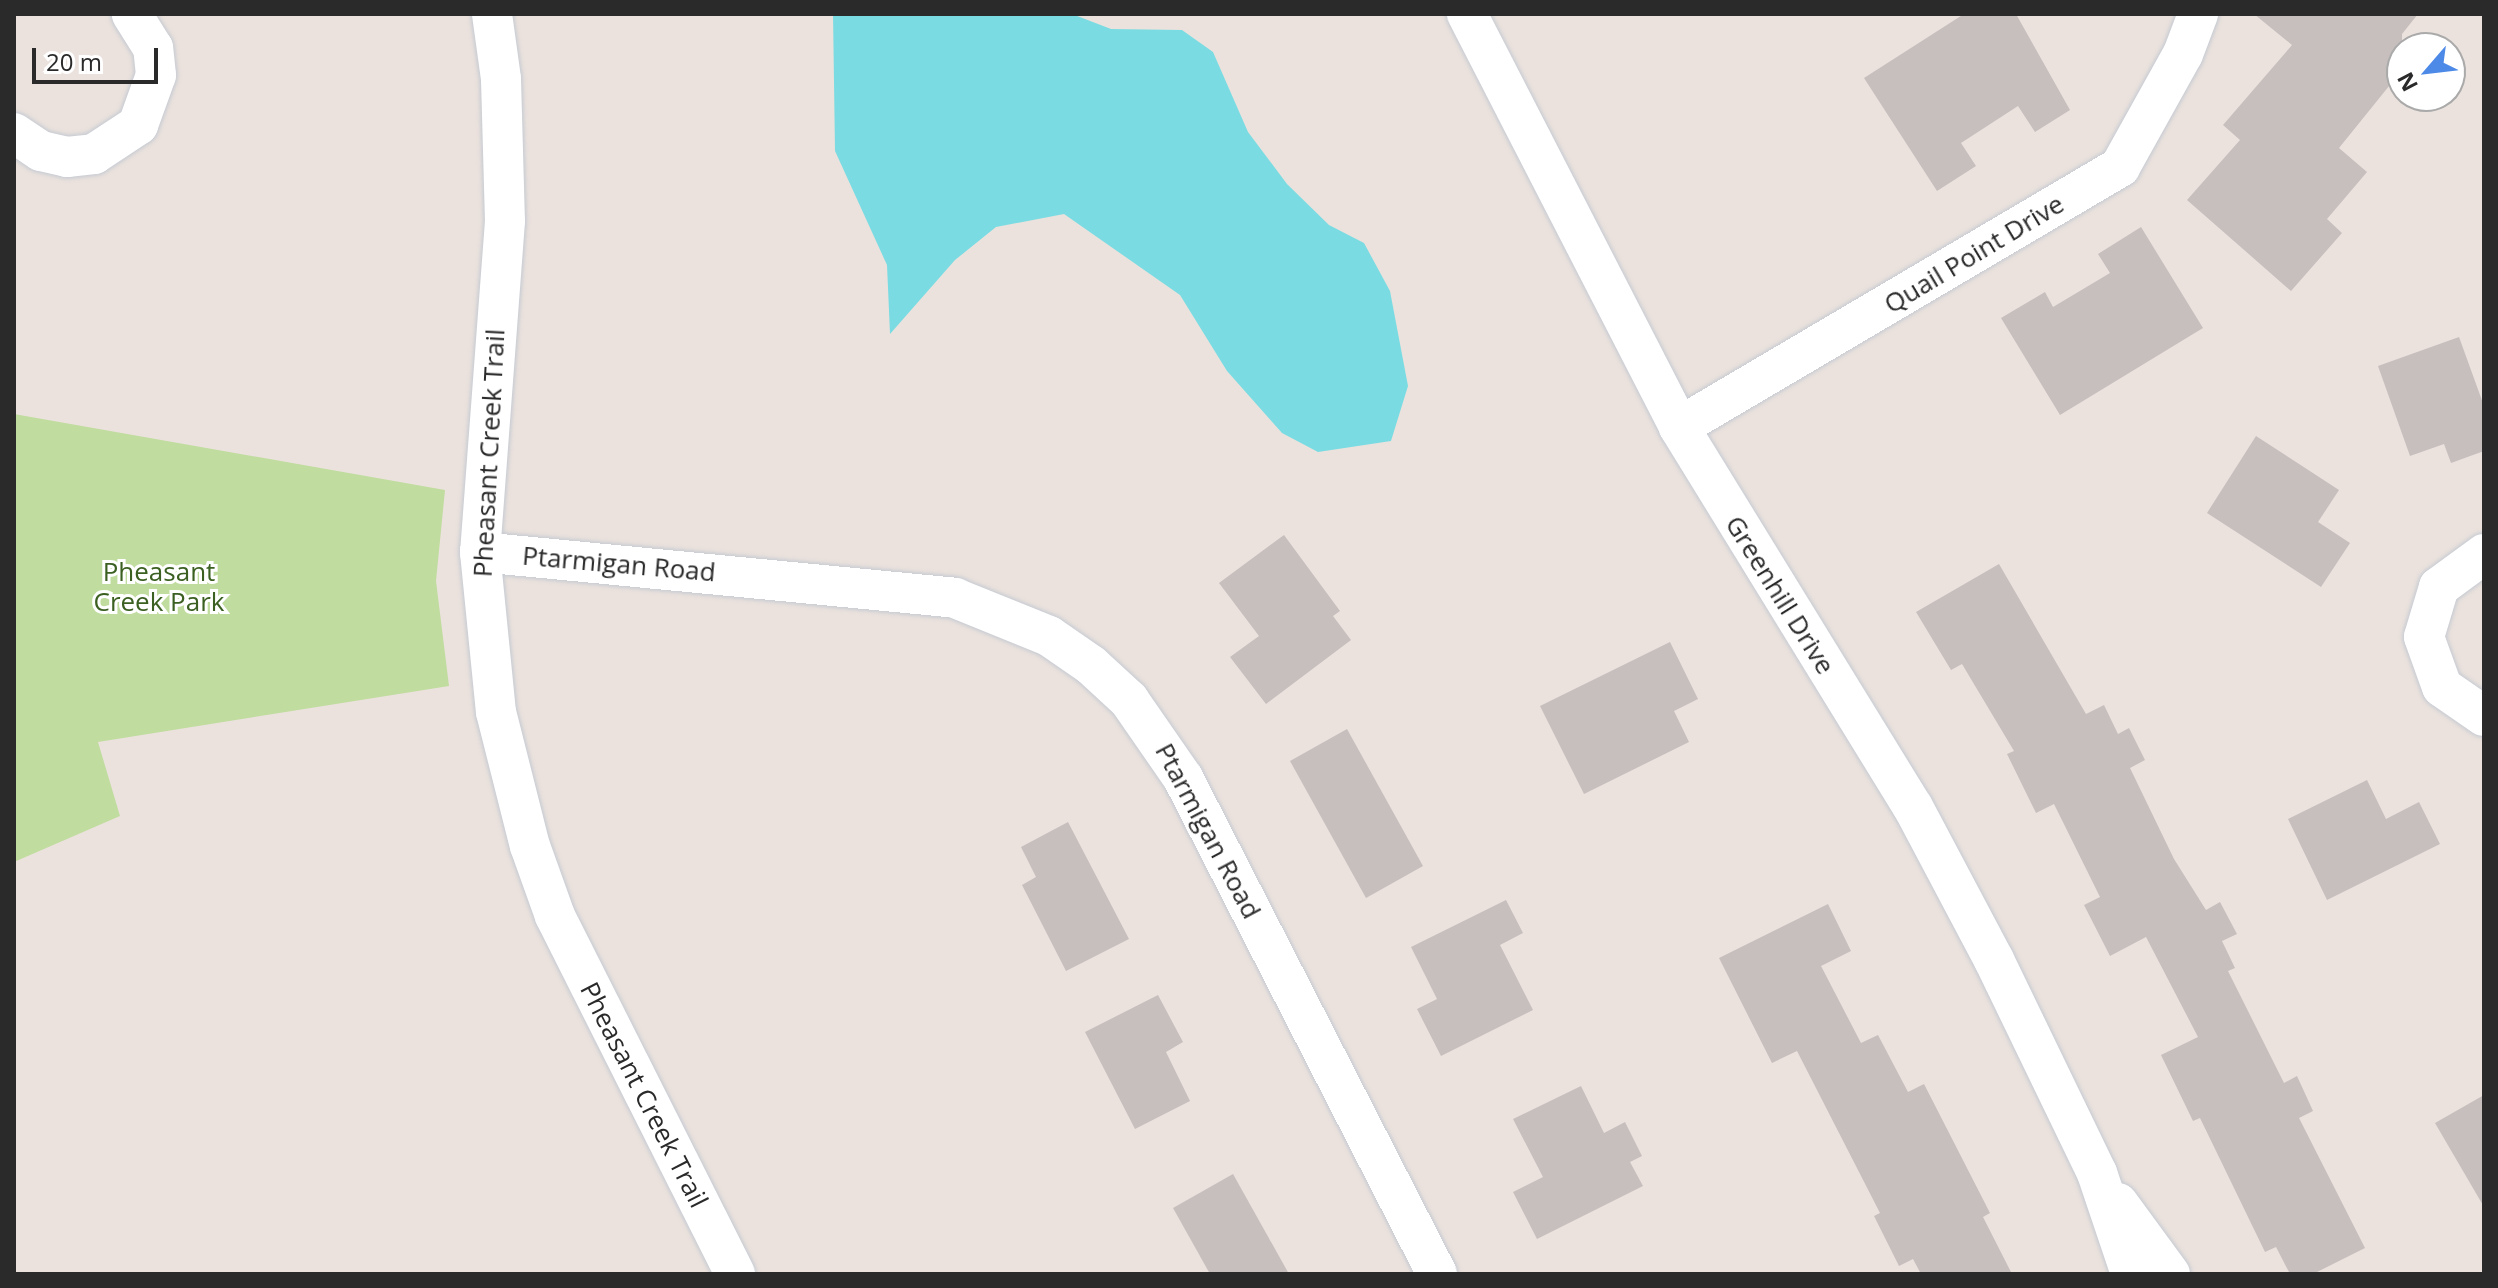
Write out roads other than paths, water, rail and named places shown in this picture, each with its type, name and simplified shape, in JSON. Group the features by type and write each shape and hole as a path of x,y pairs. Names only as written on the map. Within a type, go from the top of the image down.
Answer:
{"street":[{"name":"Pheasant Creek Trail","path":"492,14 501,79 505,221 480,552 496,712 530,846 590,991 735,1274"},
{"name":"Greenhill Drive","path":"1467,14 1679,427 1913,807 2097,1173 2131,1274"},
{"name":"Quail Point Drive","path":"1679,427 2120,167 2198,14"},
{"path":"14,133 41,151 67,157 118,143 138,125 154,88 153,48 141,17"},
{"name":"Ptarmigan Road","path":"480,552 955,598 1038,630 1091,665 1129,700 1183,778 1437,1274"},
{"path":"2484,554 2439,587 2424,637 2442,687 2484,716"},
{"name":"Greenhill Drive","path":"2097,1173 2170,1274"}],"water":[{"path":"833,14 1072,14 1111,29 1182,30 1213,52 1248,132 1287,184 1329,225 1364,243 1390,291 1408,386 1391,441 1318,452 1282,433 1227,371 1180,295 1064,214 996,227 955,260 890,334 887,265 835,151"}],"park label":[{"name":"Pheasant Creek Park","path":"159,587"}]}
